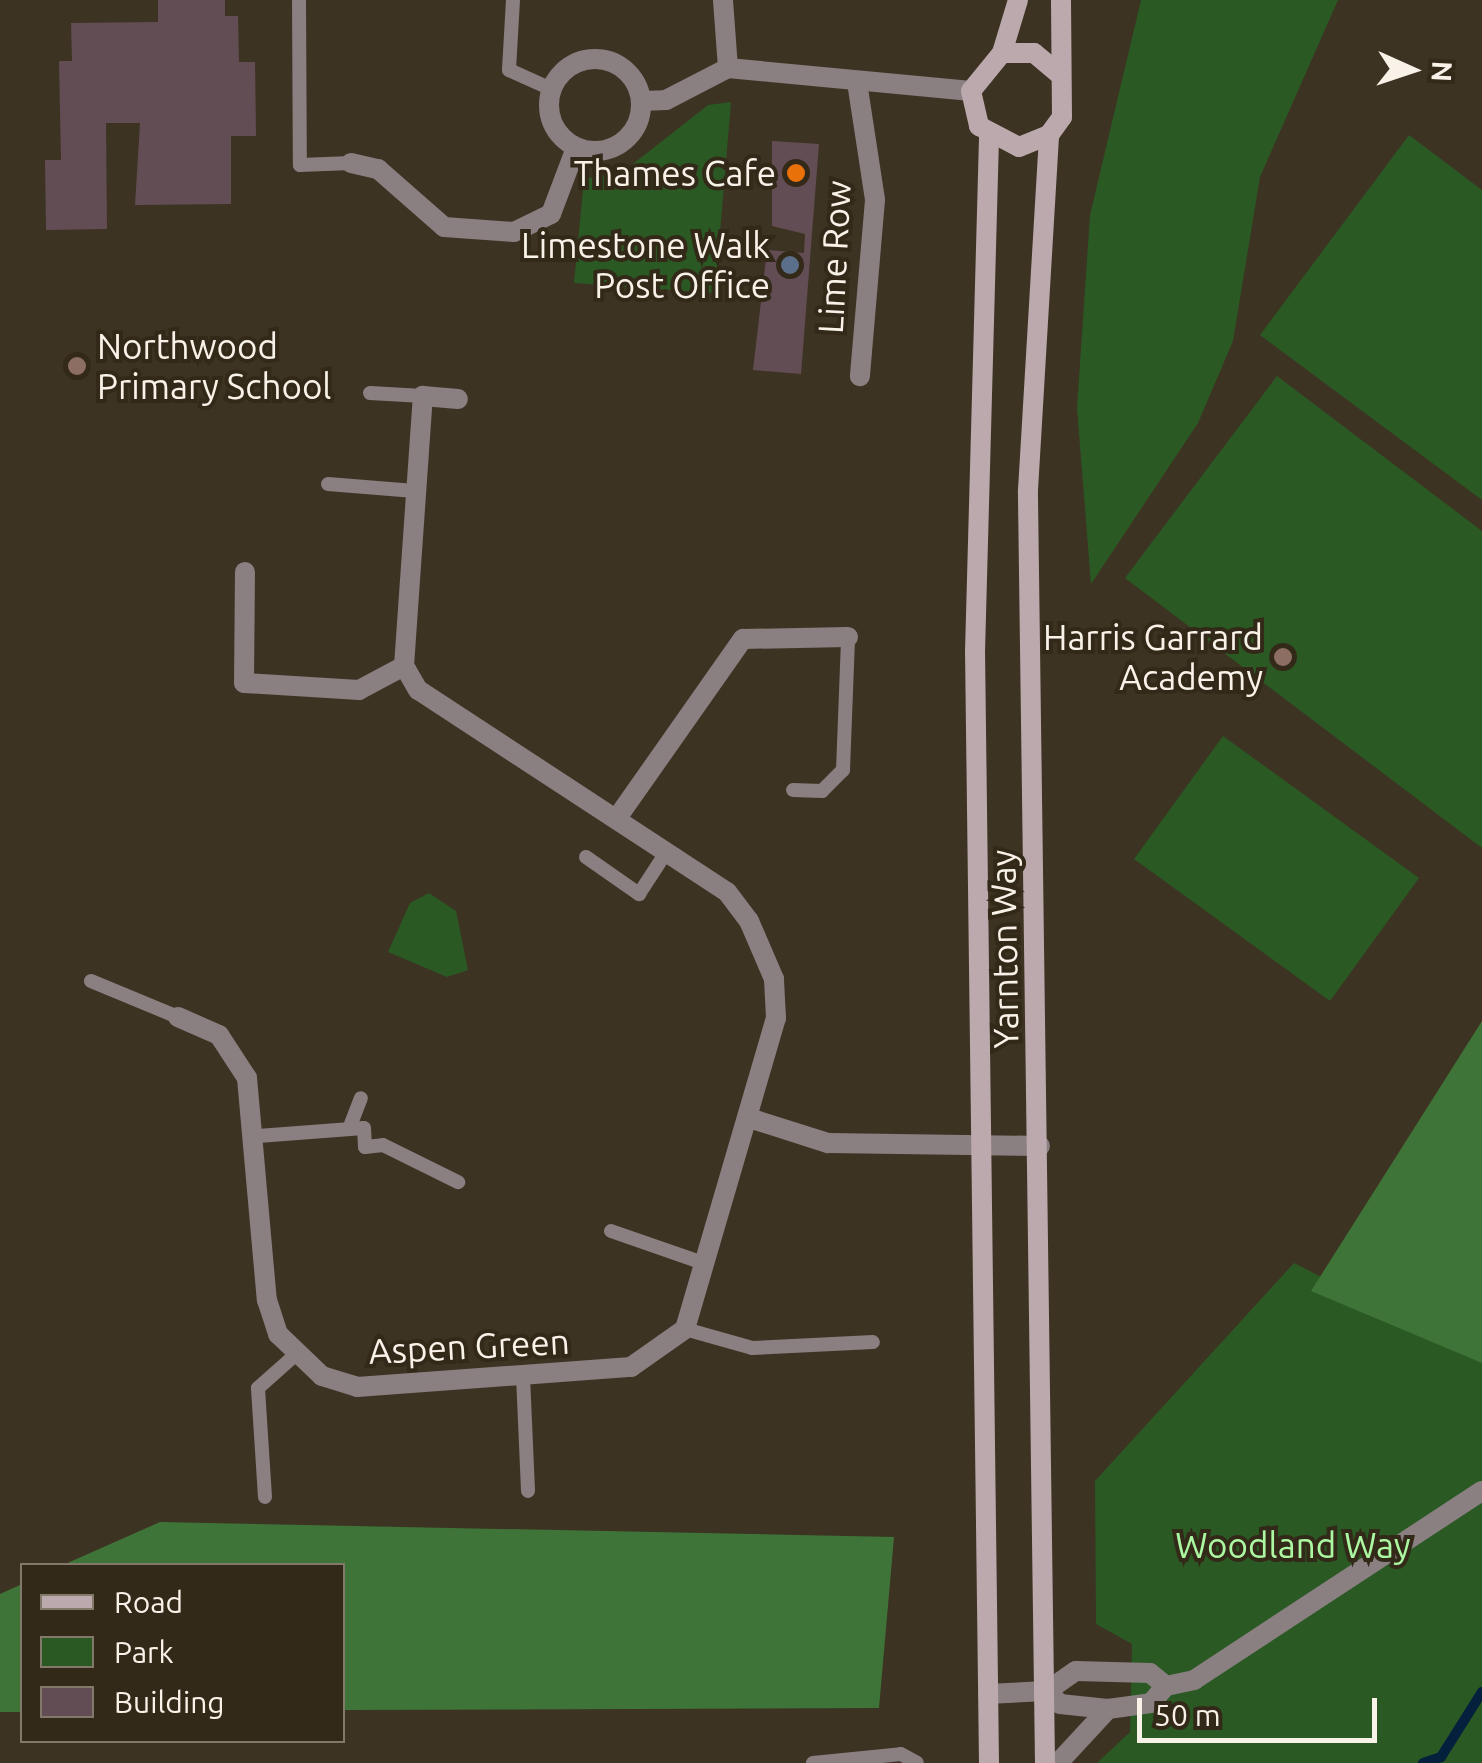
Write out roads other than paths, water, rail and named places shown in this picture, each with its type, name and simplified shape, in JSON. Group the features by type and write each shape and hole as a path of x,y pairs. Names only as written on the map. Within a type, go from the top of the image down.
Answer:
{"street":[{"path":"723,0 728,68"},
{"path":"1002,54 1018,0"},
{"name":"Yarnton Way","path":"1045,1763 1040,1146 1028,490 1049,136 1062,117 1058,74 1061,0"},
{"path":"641,101 666,100 728,68 971,92 981,68 1002,54 1034,54 1058,74"},
{"path":"602,59 628,73 641,101 628,139 604,151 576,148 556,130 551,89 571,65 602,59"},
{"name":"Lime Row","path":"856,82 876,200 860,376"},
{"name":"Yarnton Way","path":"971,92 989,137 975,652 989,1763"},
{"path":"989,137 1019,146 1049,136"},
{"path":"351,163 378,170 444,227 514,232 551,214 576,148"},
{"path":"458,399 423,396 404,666 418,690 727,892 774,979 776,1018 685,1328"},
{"path":"245,572 244,683 359,690 404,666"},
{"path":"617,818 743,639 848,637"},
{"path":"178,1017 230,1048 247,1078 258,1136 267,1300 294,1356"},
{"path":"749,1118 828,1144 1040,1146"},
{"name":"Aspen Green","path":"294,1356 356,1386 523,1376 632,1367 685,1328"},
{"path":"1047,1691 1060,1704 1108,1709 1151,1703 1166,1686 1194,1680 1482,1491"},
{"path":"988,1694 1047,1691 1076,1671 1150,1673 1166,1686"},
{"path":"1058,1763 1108,1709"}],"lane":[{"path":"298,0 300,165 351,163"},
{"path":"514,0 509,70 551,89"},
{"path":"370,392 423,396"},
{"path":"328,484 415,491"},
{"path":"793,790 822,790 844,770 848,637"},
{"path":"586,857 639,894 667,851"},
{"path":"90,981 178,1017"},
{"path":"349,1129 361,1098"},
{"path":"258,1136 364,1128 365,1147 383,1146 458,1182"},
{"path":"611,1231 706,1264"},
{"path":"685,1328 752,1348 873,1342"},
{"path":"265,1496 258,1388 294,1356"},
{"path":"523,1376 528,1491"},
{"path":"813,1763 900,1754 917,1763"}],"waterway":[{"path":"1423,1763 1441,1757 1482,1692"}],"place":[{"name":"Thames Cafe","path":"796,173"},
{"name":"Limestone Walk Post Office","path":"790,265"},
{"name":"Northwood Primary School","path":"77,366"},
{"name":"Harris Garrard Academy","path":"1283,657"}],"park label":[{"name":"Woodland Way","path":"1293,1545"}]}
